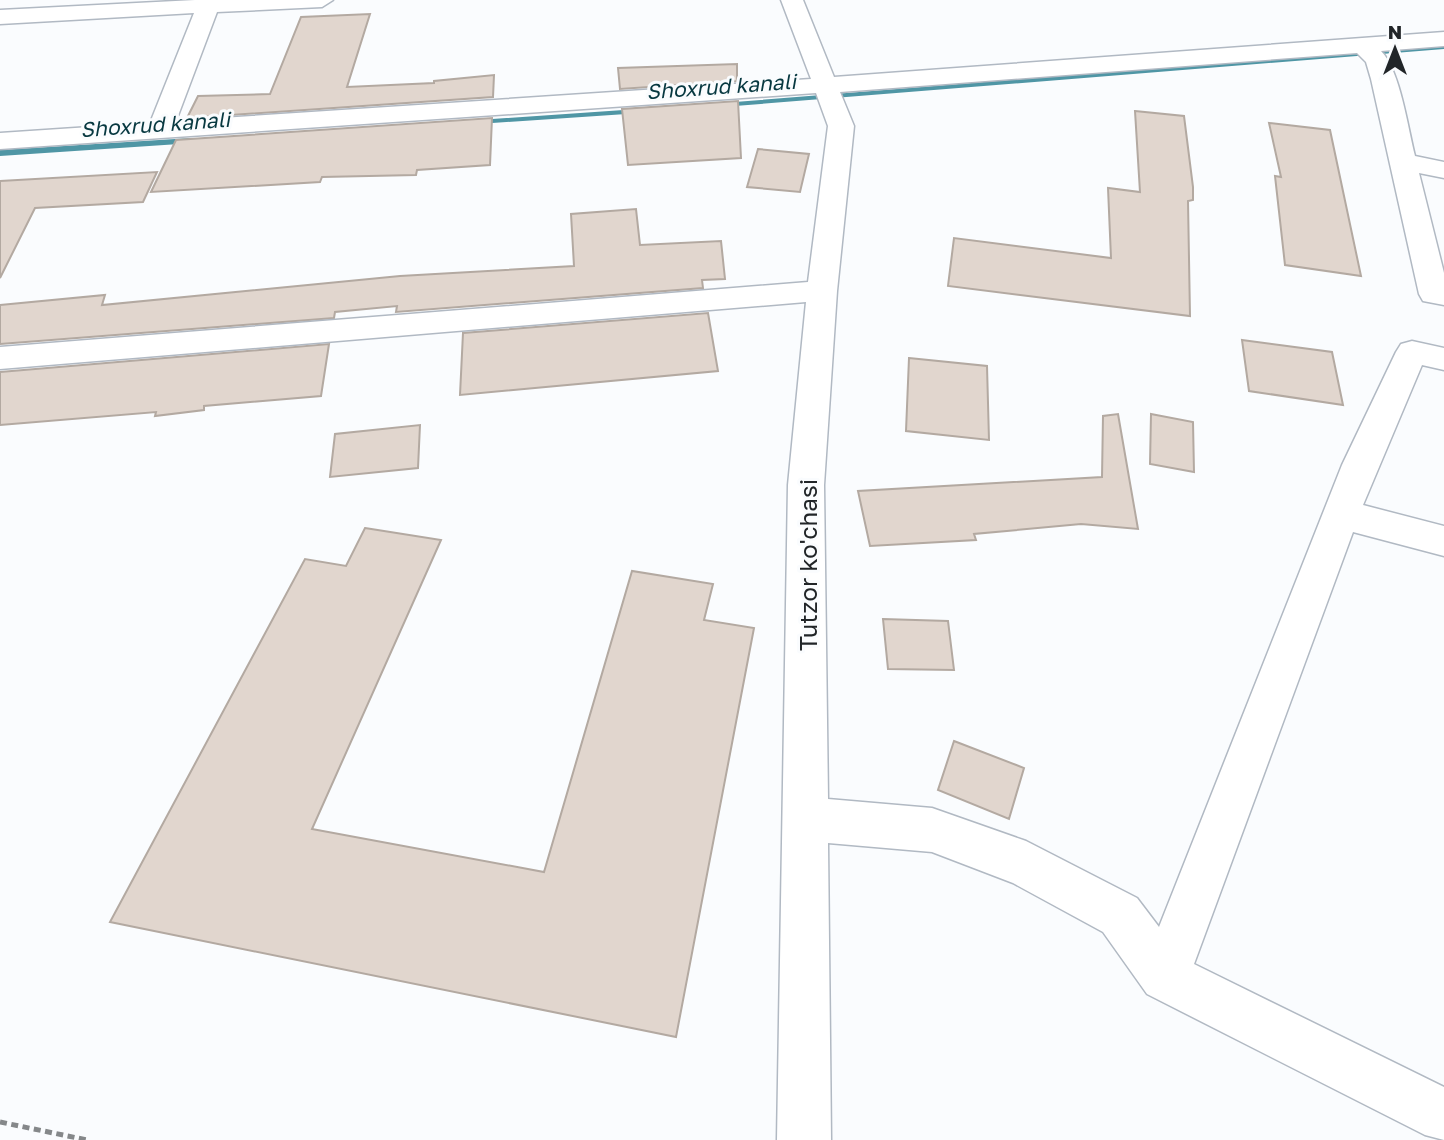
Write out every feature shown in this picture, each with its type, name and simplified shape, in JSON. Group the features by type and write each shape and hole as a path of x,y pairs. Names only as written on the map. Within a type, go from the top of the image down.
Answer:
{"street":[{"path":"0,17 209,3 322,0"},
{"name":"Tutzor ko'chasi","path":"792,0 827,97 841,126 822,291 806,485 804,1140"},
{"path":"160,130 209,3"},
{"path":"1,148 827,97 1369,52 1444,39"},
{"path":"1369,52 1402,162 1434,294 1444,295"},
{"path":"1,148 160,130 827,97"},
{"path":"1402,162 1444,170"},
{"path":"0,358 822,291"},
{"path":"1165,976 1360,465 1412,352 1444,359"},
{"path":"1341,514 1444,541"},
{"path":"807,820 932,830 1026,864 1120,915 1165,976 1444,1116"}],"path":[{"path":"0,1122 87,1140"}],"building":[{"path":"370,14 347,87 434,83 494,75 493,97 187,118 198,96 270,94 301,17"},
{"path":"737,64 737,81 620,89 618,68"},
{"path":"738,101 741,158 628,165 622,109"},
{"path":"1135,111 1184,116 1193,187 1193,200 1188,201 1190,316 948,286 954,238 1111,258 1108,188 1140,192"},
{"path":"492,118 490,165 417,170 416,175 322,177 320,182 151,192 176,140"},
{"path":"1269,123 1330,130 1361,276 1285,265 1275,176 1281,177"},
{"path":"758,149 809,154 800,192 747,187"},
{"path":"157,172 143,202 35,208 0,278 0,181"},
{"path":"636,209 640,245 721,241 725,279 702,280 703,288 396,312 397,306 335,312 334,318 0,344 0,305 105,295 102,305 400,276 574,266 571,214"},
{"path":"708,313 718,371 460,395 463,333"},
{"path":"1242,340 1332,352 1343,405 1249,391"},
{"path":"329,344 321,396 204,406 204,410 155,416 156,412 0,425 0,372"},
{"path":"909,358 987,366 989,440 906,431"},
{"path":"1118,414 1138,529 1081,524 974,534 976,540 870,546 858,491 1102,477 1103,416"},
{"path":"1151,414 1193,422 1194,472 1150,464"},
{"path":"420,425 418,468 330,477 335,434"},
{"path":"365,528 441,540 312,829 544,872 632,571 713,584 704,620 754,628 676,1037 110,922 305,559 346,566"},
{"path":"883,619 948,621 954,670 888,669"},
{"path":"954,741 1024,768 1009,819 938,790"}],"waterway":[{"name":"Shoxrud kanali","path":"722,105 1444,47"},
{"name":"Shoxrud kanali","path":"478,122 638,111"},
{"name":"Shoxrud kanali","path":"0,153 191,141"}]}
